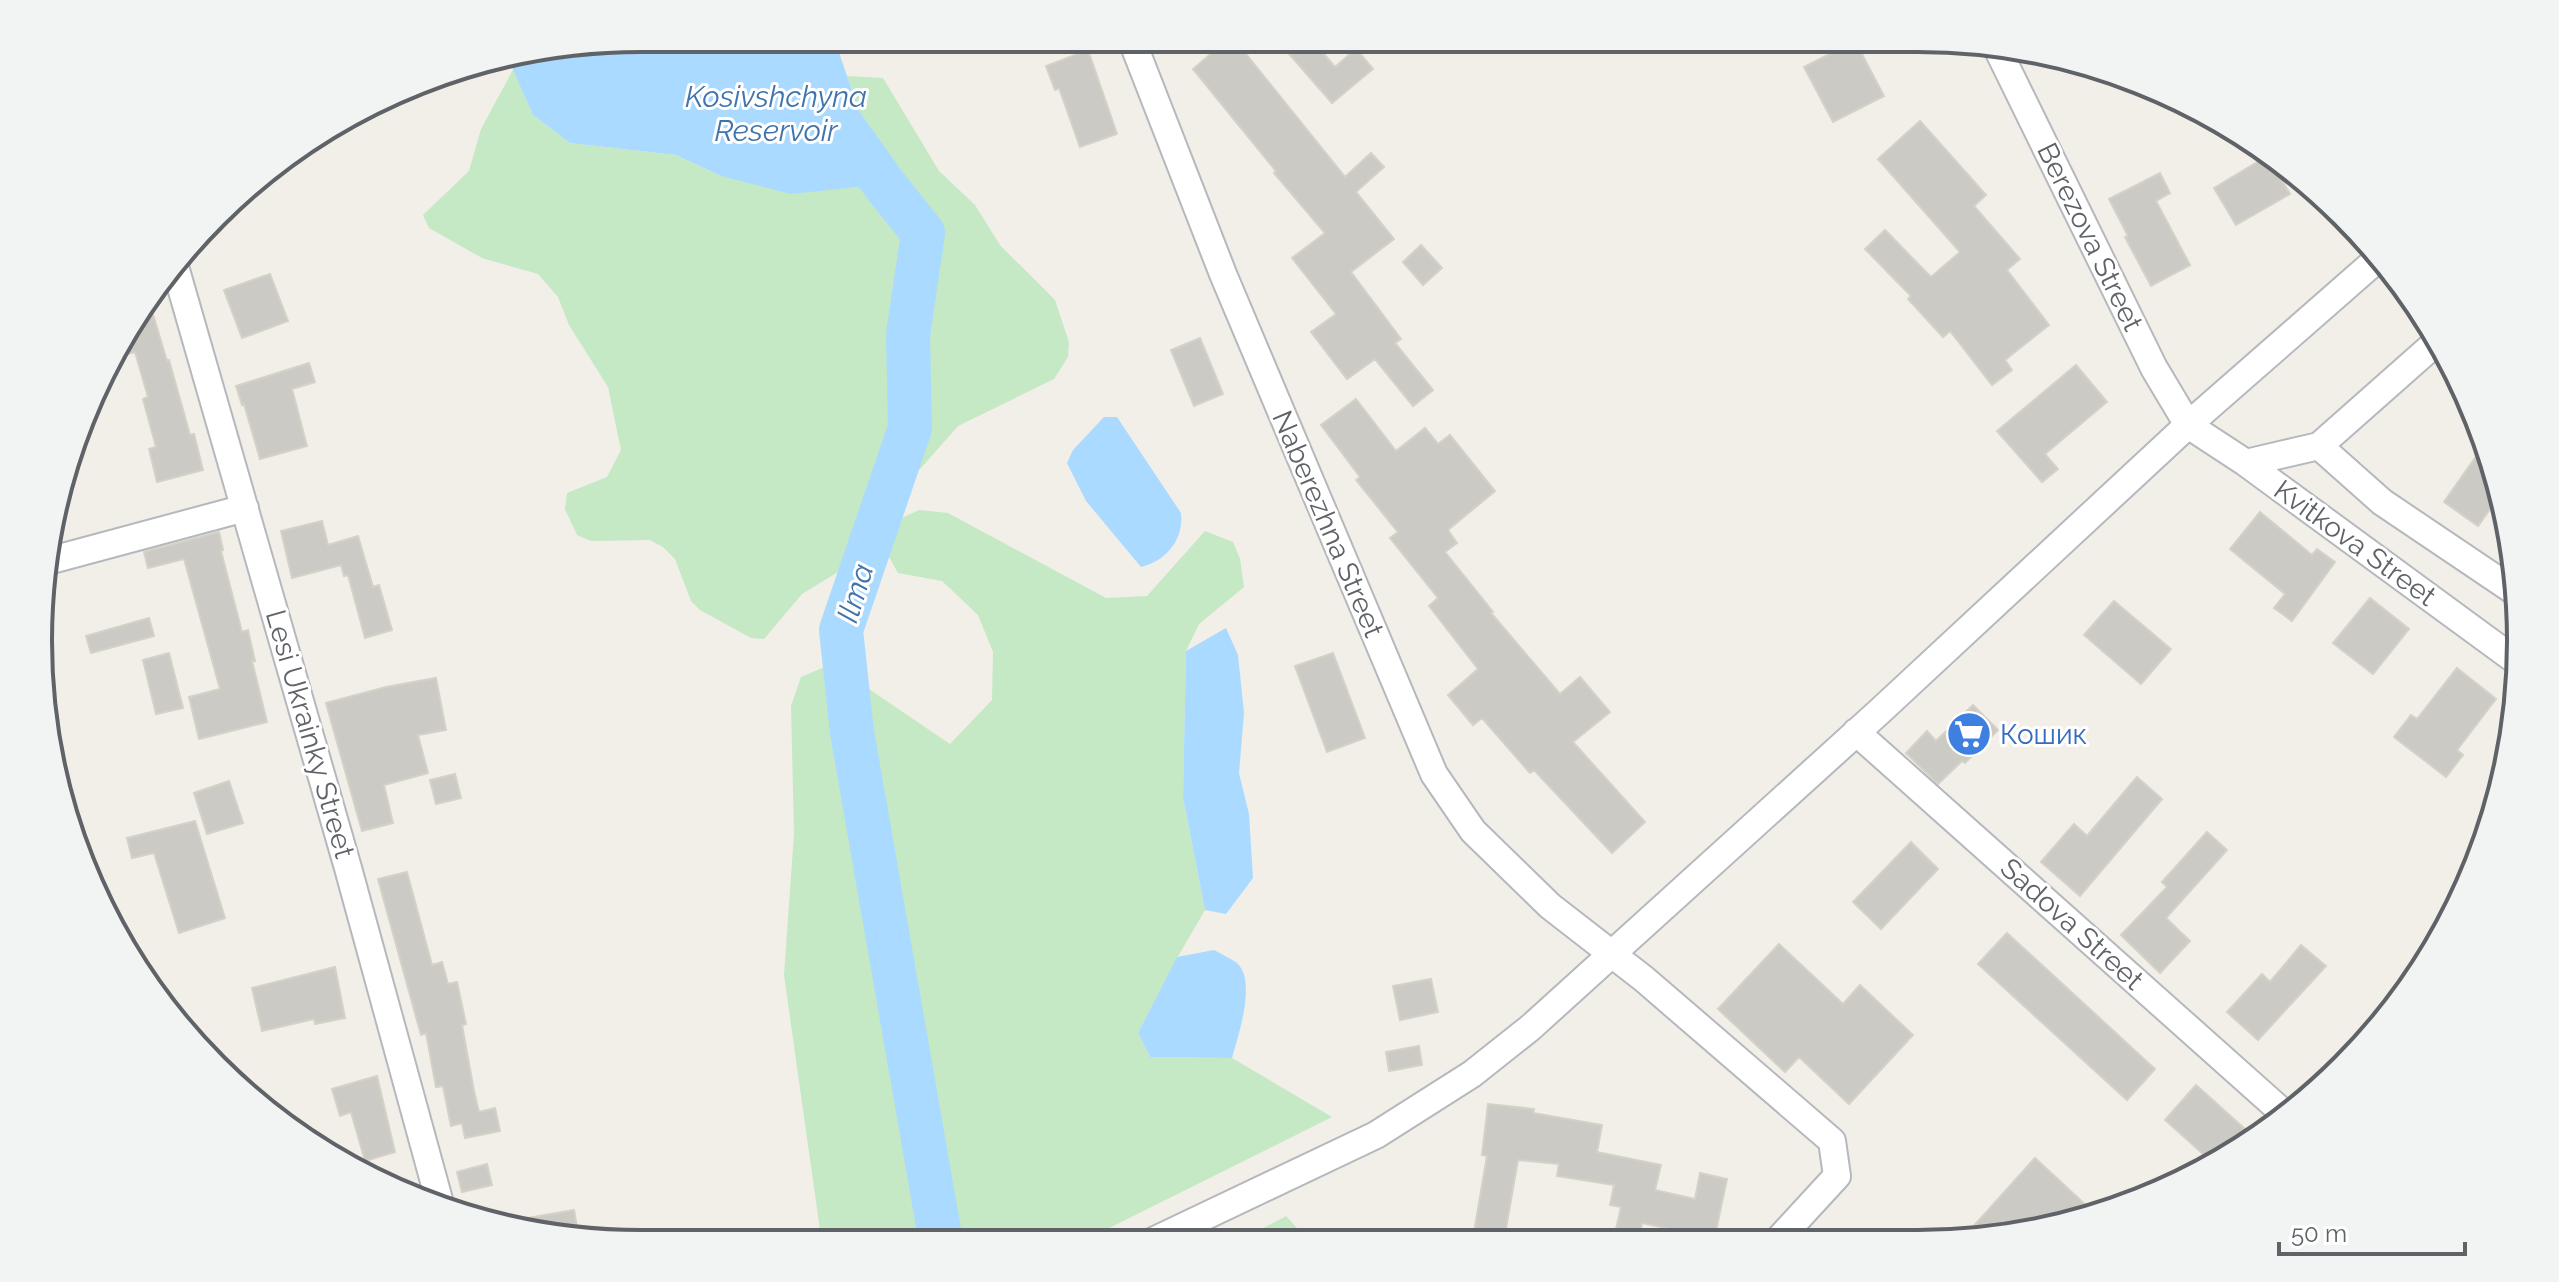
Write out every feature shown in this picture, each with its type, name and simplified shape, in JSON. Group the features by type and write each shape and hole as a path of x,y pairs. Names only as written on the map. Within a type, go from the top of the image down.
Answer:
{"street":[{"name":"Naberezhna Street","path":"1136,52 1223,274 1434,774 1473,831 1550,906 1644,979 1832,1141 1837,1176 1787,1230"},
{"name":"Berezova Street","path":"2002,58 2154,368 2188,425"},
{"path":"1176,1230 1388,1127 1472,1074 1530,1028 2188,425 2371,265"},
{"name":"Lesi Ukrainky Street","path":"178,277 348,868 437,1193"},
{"path":"2246,463 2319,446 2429,349"},
{"name":"Kvitkova Street","path":"2188,425 2246,463 2507,654"},
{"path":"2319,446 2382,502 2504,584"},
{"path":"58,558 245,508"},
{"name":"Sadova Street","path":"1856,732 2277,1108"}],"green space":[{"path":"514,68 533,115 570,143 676,155 721,176 884,184 847,76 883,78 939,171 975,205 1000,245 1055,300 1069,342 1068,357 1054,379 958,426 852,546 838,572 802,594 764,639 751,638 700,610 691,601 675,559 663,547 650,540 591,541 577,535 565,509 567,493 607,477 621,450 608,387 569,325 558,297 538,274 482,258 429,228 423,215 469,171 481,129"},
{"path":"919,510 948,513 1106,598 1147,596 1205,531 1233,542 1240,559 1244,587 1199,624 1186,651 1183,797 1205,910 1138,1033 1150,1057 1232,1058 1332,1117 1105,1230 820,1230 784,975 794,834 791,706 801,677 832,664 950,744 992,700 993,652 978,615 942,581 898,573 883,546 894,522"},
{"path":"1286,1216 1299,1230 1260,1230"}],"water":[{"name":"Kosivshchyna Reservoir","path":"839,52 884,184 791,194 721,176 676,155 570,143 533,115 512,66 602,53"},
{"path":"1104,417 1117,417 1181,513 1180,532 1172,548 1158,560 1141,567 1086,501 1067,463 1073,450"},
{"path":"1226,628 1238,655 1244,713 1239,773 1249,814 1253,878 1226,914 1205,910 1183,797 1186,651"},
{"path":"1214,950 1237,963 1246,982 1244,1009 1232,1058 1150,1057 1138,1033 1177,957"}],"building":[{"path":"1089,52 1117,134 1080,147 1059,88 1055,90 1046,66"},
{"path":"1213,52 1244,52 1345,177 1371,153 1384,167 1356,192 1394,239 1351,272 1401,339 1395,343 1433,390 1413,406 1375,359 1347,379 1311,332 1336,314 1292,258 1325,233 1193,69"},
{"path":"1287,52 1322,52 1335,67 1352,52 1359,52 1373,69 1332,103"},
{"path":"1833,52 1861,52 1884,96 1833,122 1804,67"},
{"path":"1920,121 1986,195 1974,206 2020,259 2007,270 2049,325 2005,360 2012,370 1992,385 1950,331 1943,337 1908,299 1911,296 1865,249 1885,230 1931,277 1960,252 1878,159"},
{"path":"2259,161 2279,175 2290,194 2236,225 2214,188"},
{"path":"2160,173 2170,193 2156,201 2190,265 2151,286 2109,199"},
{"path":"1421,245 1442,268 1423,285 1403,262"},
{"path":"270,274 288,321 242,338 224,290"},
{"path":"152,312 190,435 194,434 203,470 157,482 149,449 156,447 143,399 148,397 135,352 127,354"},
{"path":"1200,338 1223,394 1194,406 1171,350"},
{"path":"309,363 315,382 292,389 307,446 260,459 236,386"},
{"path":"2076,365 2107,402 2045,454 2058,469 2042,482 1997,431"},
{"path":"1356,399 1396,451 1425,428 1438,444 1450,435 1495,491 1448,530 1457,543 1445,552 1491,613 1560,694 1580,677 1610,712 1573,742 1645,822 1612,853 1534,770 1530,773 1482,718 1473,725 1448,695 1478,669 1429,606 1438,598 1390,538 1398,532 1356,480 1360,477 1321,425"},
{"path":"2475,458 2479,460 2491,507 2478,526 2444,502"},
{"path":"2260,512 2312,555 2317,549 2335,562 2292,621 2274,608 2285,594 2230,549"},
{"path":"322,521 328,545 358,536 373,587 379,585 392,630 365,638 348,575 344,576 341,565 292,578 281,531"},
{"path":"219,532 242,632 248,630 267,722 199,739 189,697 220,689 184,559 148,568 144,552"},
{"path":"2370,598 2409,629 2373,674 2333,643"},
{"path":"2114,601 2171,649 2141,684 2084,635"},
{"path":"149,618 154,636 91,653 86,636"},
{"path":"169,653 183,708 156,714 143,660"},
{"path":"1333,653 1365,738 1327,752 1295,666"},
{"path":"2457,668 2496,699 2457,750 2463,755 2446,777 2394,737 2411,715 2417,719"},
{"path":"436,678 446,730 418,735 428,773 384,785 393,823 362,831 326,703"},
{"path":"1973,705 1998,730 1965,763 1962,761 1938,784 1906,753 1927,731 1936,741"},
{"path":"455,774 461,798 436,804 430,780"},
{"path":"2137,777 2162,799 2080,896 2041,862 2074,824 2087,836"},
{"path":"229,781 243,823 207,834 194,793"},
{"path":"195,821 225,918 179,933 154,853 132,858 127,838"},
{"path":"2207,832 2227,850 2166,918 2190,941 2160,973 2121,935 2167,887 2162,882"},
{"path":"1911,842 1938,869 1881,929 1853,902"},
{"path":"407,872 432,965 442,962 448,984 457,982 479,1112 495,1108 500,1131 465,1138 462,1123 451,1126 443,1086 436,1087 426,1033 421,1035 378,879"},
{"path":"2007,933 2155,1069 2127,1100 1978,964"},
{"path":"1779,944 1843,1004 1860,985 1913,1035 1849,1104 1799,1057 1785,1072 1718,1009"},
{"path":"2301,945 2326,966 2258,1040 2227,1012 2262,974 2270,982"},
{"path":"335,967 345,1018 315,1024 314,1019 262,1031 252,988"},
{"path":"1431,979 1438,1012 1400,1020 1393,986"},
{"path":"1419,1046 1422,1065 1389,1071 1386,1052"},
{"path":"377,1076 395,1152 365,1161 351,1112 340,1116 332,1089"},
{"path":"2196,1085 2246,1130 2204,1155 2165,1120"},
{"path":"1488,1104 1534,1109 1533,1113 1602,1125 1597,1152 1661,1165 1655,1190 1695,1199 1700,1173 1727,1179 1716,1230 1675,1230 1642,1223 1641,1230 1621,1230 1616,1229 1621,1207 1610,1205 1614,1185 1557,1176 1559,1164 1518,1160 1506,1230 1474,1230 1487,1156 1482,1155"},
{"path":"2035,1158 2086,1205 2033,1219 1972,1227"},
{"path":"487,1164 492,1185 462,1192 457,1172"},
{"path":"574,1210 577,1226 564,1225 525,1219"}],"waterway":[{"name":"Ilma","path":"790,52 884,184 923,233 908,335 910,428 841,630 852,732 939,1230"}],"place":[{"name":"Кошик","path":"1969,734"}]}
